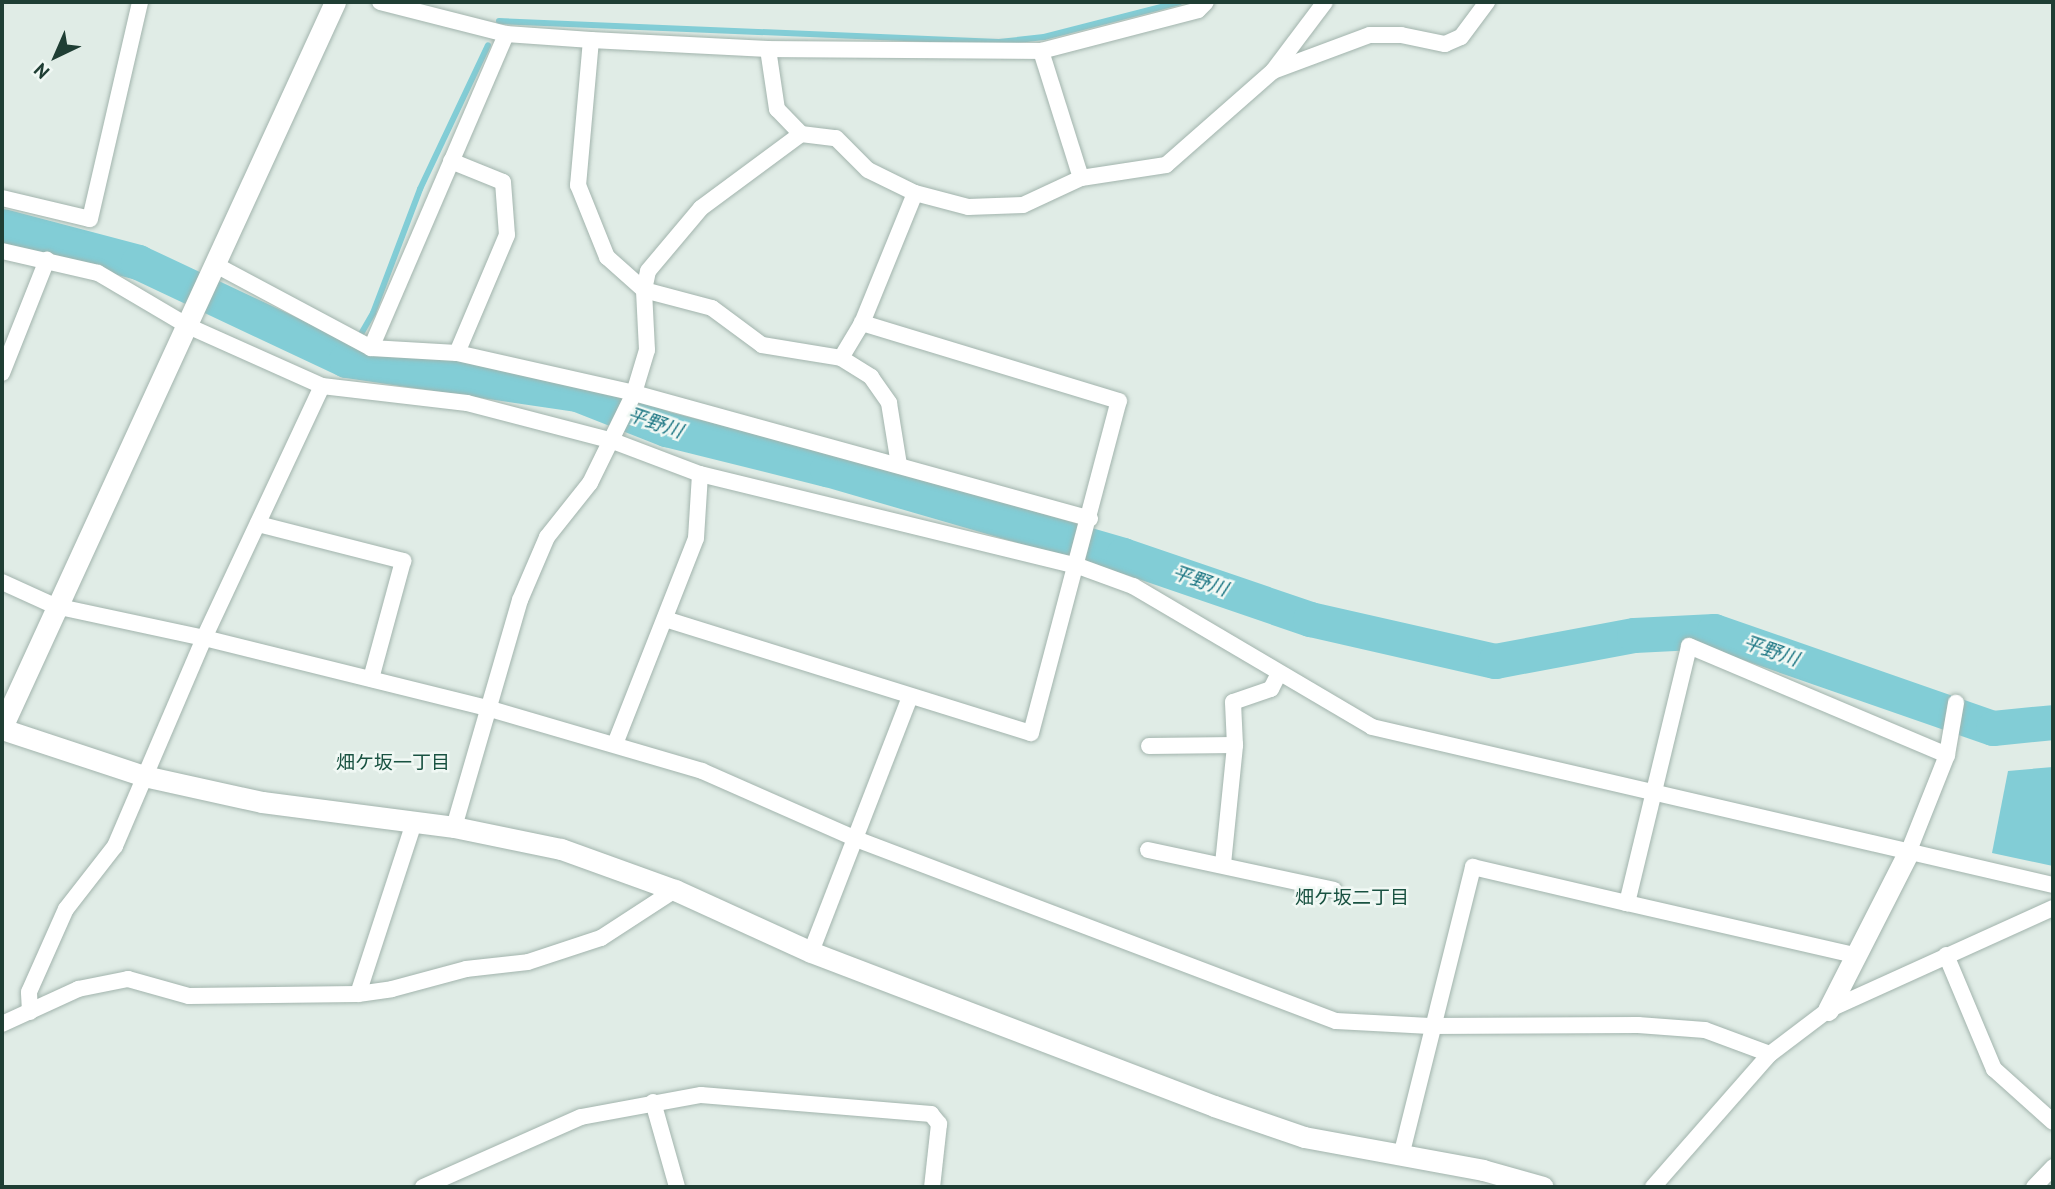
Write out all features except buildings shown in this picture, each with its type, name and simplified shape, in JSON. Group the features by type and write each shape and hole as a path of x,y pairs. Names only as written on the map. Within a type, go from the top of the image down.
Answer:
{"street":[{"path":"2,198 90,219 140,2"},
{"path":"335,2 190,321 55,606 2,728 144,776 261,802 454,827 561,849 675,890 811,952 1214,1106 1304,1137 1483,1170 1543,1187"},
{"path":"380,2 506,34 768,49 1041,51 1198,10 1206,2"},
{"path":"768,49 777,109 802,134 836,138 868,170 915,193 968,207 1023,205 1081,178 1166,165 1273,71 1325,2"},
{"path":"1273,71 1370,35 1401,35 1445,44 1461,37 1487,2"},
{"path":"371,348 506,34"},
{"path":"591,40 578,185 607,257 643,290 712,308 762,345 841,358 872,377 889,402 899,465"},
{"path":"1041,51 1081,178"},
{"path":"454,827 520,600 547,537 590,483 613,441 634,393 648,350 643,290 648,271 701,208 802,134"},
{"path":"451,161 503,182 507,235 457,354"},
{"path":"841,358 862,323 915,193"},
{"path":"2,251 98,273 322,386 467,403 613,441 701,474 1078,566 1133,586 1372,727 2053,885"},
{"path":"2,373 47,260"},
{"path":"212,268 341,336 371,348 457,354 634,393 1090,519"},
{"path":"665,619 1031,733 1078,566 1119,401 862,323"},
{"path":"30,1012 29,992 66,909 115,846 204,638 322,386"},
{"path":"615,744 696,538 701,474"},
{"path":"258,524 404,561 371,679"},
{"path":"2,582 55,606 204,638 487,708 702,771 856,839 1336,1021 1430,1026 1651,1026 1705,1030 1770,1054"},
{"path":"1627,903 1689,646 1947,755"},
{"path":"1223,864 1235,745 1233,702 1272,689 1279,673"},
{"path":"811,952 909,697"},
{"path":"1828,1010 1908,853 1947,755 1956,702"},
{"path":"1149,746 1235,745"},
{"path":"358,994 414,823"},
{"path":"1148,850 1334,890"},
{"path":"1401,1156 1430,1026 1473,867 1854,956"},
{"path":"2,1024 78,989 128,979 190,996 358,994 466,970 527,962 589,942 675,890"},
{"path":"1653,1187 1770,1054 1828,1010 2053,908"},
{"path":"1946,955 1994,1069 2053,1122"},
{"path":"423,1187 551,1128 653,1102 701,1095 931,1114 939,1124 932,1187"},
{"path":"653,1102 677,1187"},
{"path":"2034,1187 2053,1167"}],"water":[{"path":"2053,767 2053,866 1992,853 2008,771"}],"waterway":[{"path":"499,21 999,42 1044,37 1180,2"},
{"path":"346,360 373,313 420,189 488,45"},
{"name":"平野川","path":"2,226 138,262 346,360 577,394 666,429 827,469 1123,555 1310,619 1495,661 1634,635 1714,631 1993,728 2053,722"}],"district":[{"name":"畑ケ坂一丁目","path":"393,763"},
{"name":"畑ケ坂二丁目","path":"1352,898"}]}
